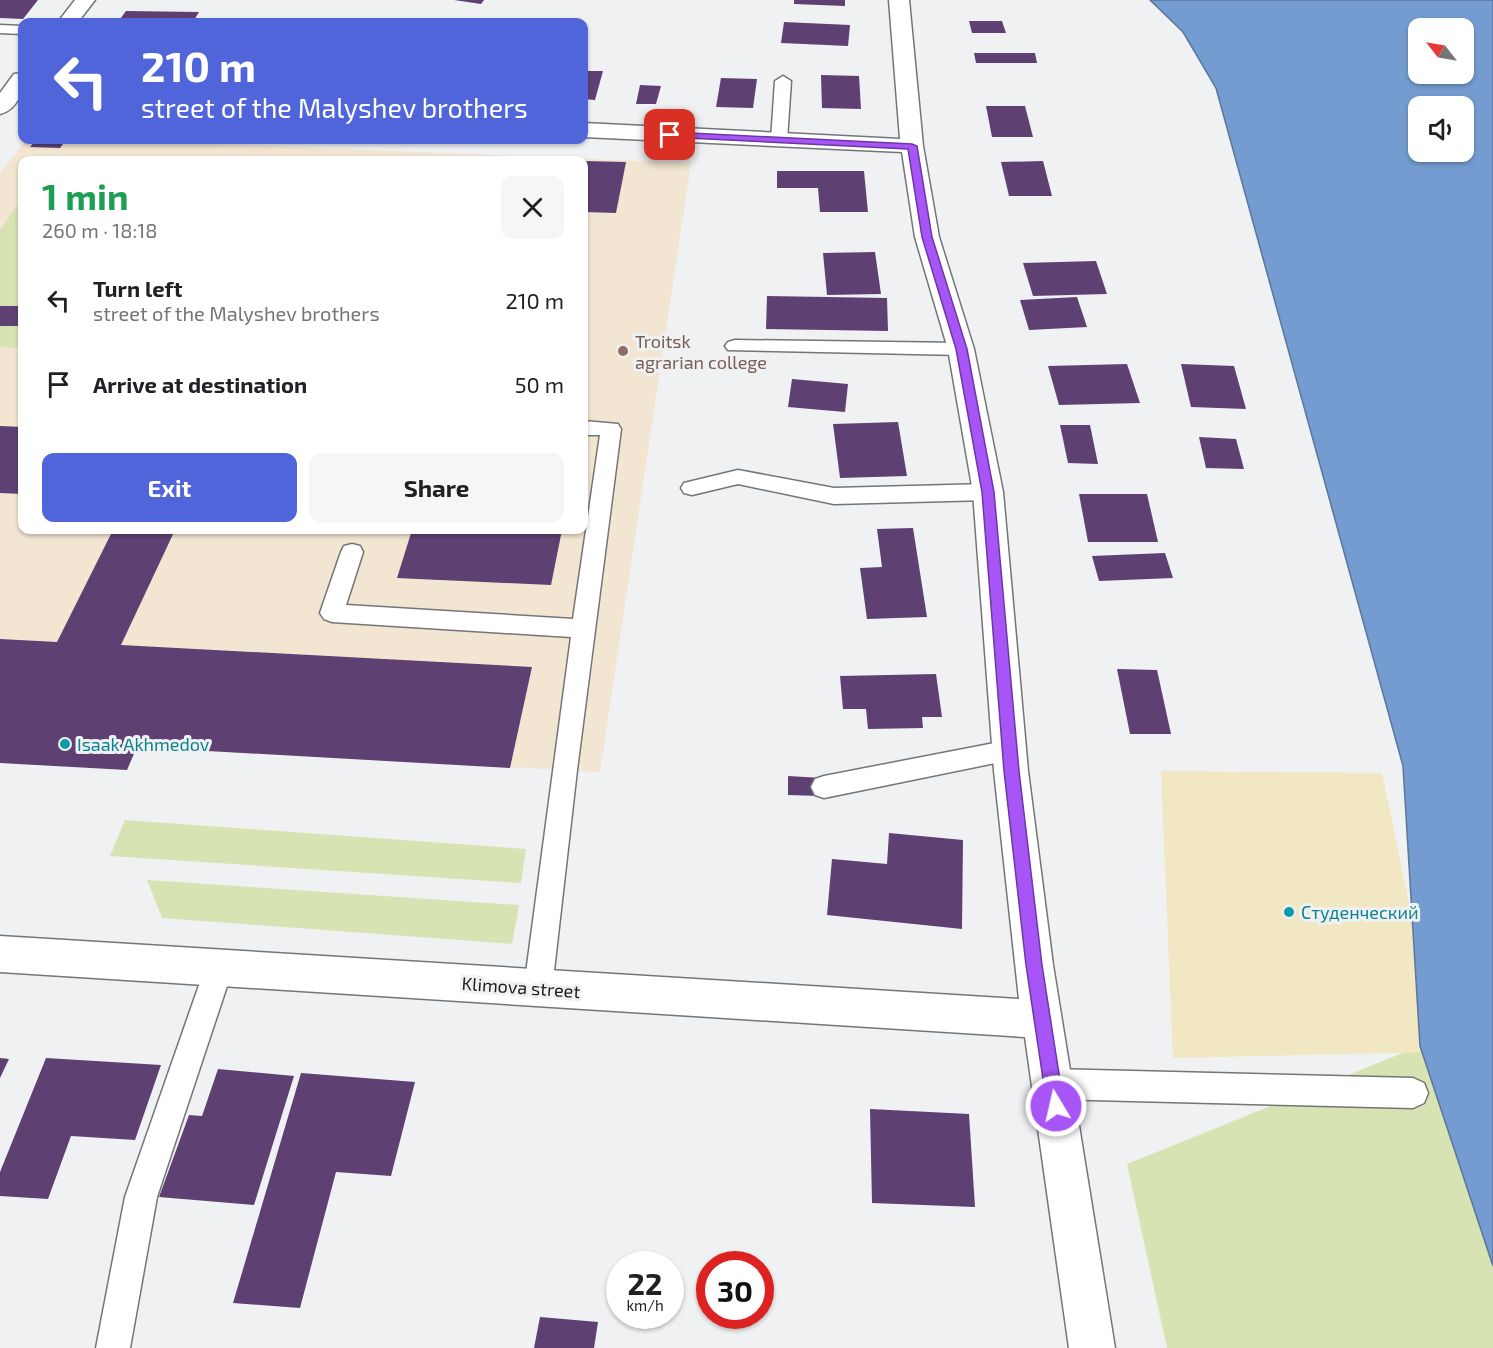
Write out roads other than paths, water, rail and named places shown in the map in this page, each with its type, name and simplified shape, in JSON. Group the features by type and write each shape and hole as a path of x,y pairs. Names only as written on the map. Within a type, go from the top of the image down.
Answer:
{"street":[{"path":"71,18 85,0"},
{"path":"899,0 912,146 927,237 961,349 988,492 1010,750 1042,1019 1092,1348"},
{"path":"9,103 18,86"},
{"path":"588,130 912,146"},
{"name":"Klimova street","path":"0,954 1042,1019"}],"lane":[{"path":"0,29 18,30"},
{"path":"779,140 783,81"},
{"path":"735,346 961,349"},
{"path":"538,988 583,629 611,429 588,428"},
{"path":"692,488 738,477 834,496 988,492"},
{"path":"352,552 332,613 583,629"},
{"path":"824,787 1010,750"},
{"path":"113,1348 141,1197 219,968"},
{"path":"1052,1084 1413,1093"}],"water":[{"path":"1150,0 1493,0 1493,1266 1420,1046 1403,766 1216,88 1183,32"}],"place":[{"name":"Troitsk agrarian college","path":"623,351"},
{"name":"Isaak Akhmedov","path":"65,744"},
{"name":"Студенческий","path":"1289,912"}]}
